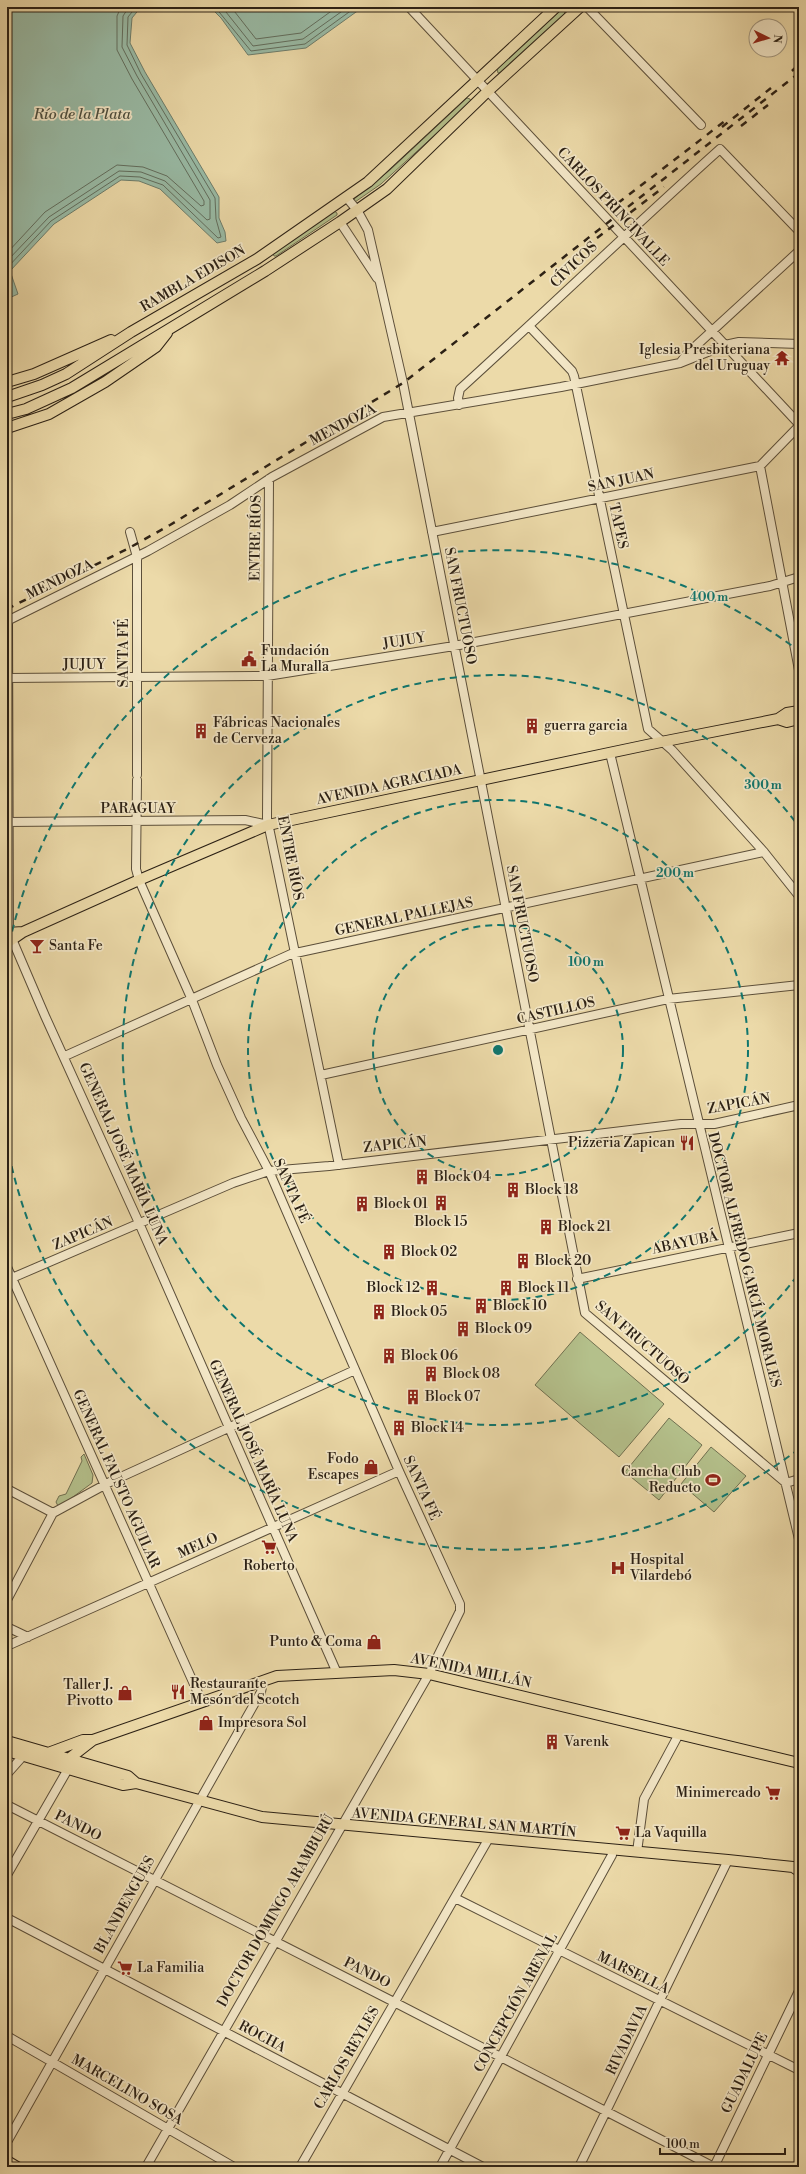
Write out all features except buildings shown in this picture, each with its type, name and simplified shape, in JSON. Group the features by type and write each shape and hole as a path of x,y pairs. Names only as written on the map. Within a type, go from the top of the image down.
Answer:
{"main road":[{"name":"RAMBLA EDISON","path":"7,397 42,385 66,374 131,332 257,259 346,197 383,170 556,7"},
{"name":"RAMBLA EDISON","path":"7,414 26,409 72,388 265,271 387,189 488,91 580,7"},
{"path":"7,428 49,414 105,382 156,347 170,328"},
{"path":"7,382 34,374 86,349 131,332"},
{"name":"AVENIDA AGRACIADA","path":"9,937 268,824 610,752 778,719 787,713 799,711"},
{"name":"AVENIDA AGRACIADA","path":"778,719 787,722 799,720"},
{"name":"AVENIDA MILLÁN","path":"48,1753 83,1740 93,1740 263,1681 285,1675 394,1670 429,1674 799,1763"},
{"name":"AVENIDA MILLÁN","path":"66,1764 93,1740"},
{"name":"AVENIDA GENERAL SAN MARTÍN","path":"7,1741 48,1753 66,1764"},
{"name":"AVENIDA GENERAL SAN MARTÍN","path":"7,1751 23,1756 128,1776 136,1783 262,1817 341,1826 728,1860 797,1868"},
{"path":"7,2161 17,2167"}],"street":[{"name":"CARLOS PRINCIVALLE","path":"409,7 799,425"},
{"path":"587,7 701,125"},
{"name":"CÍVICOS","path":"459,406 458,398 460,389 529,326 623,236 720,149 799,231"},
{"name":"SAN FRUCTUOSO","path":"346,197 357,210 368,230 409,414 552,1140 577,1279 585,1313 786,1483"},
{"name":"SAN FRUCTUOSO","path":"340,222 380,282"},
{"path":"680,363 687,354 799,251"},
{"name":"TAPES","path":"529,326 572,371 576,384 648,729 662,742 764,852 799,896"},
{"name":"MENDOZA","path":"7,621 137,557 230,504 269,479 372,422 394,415 459,406 680,363 725,345 739,342 799,344"},
{"path":"799,425 760,466 799,670"},
{"name":"SAN JUAN","path":"432,532 760,466"},
{"name":"ENTRE RÍOS","path":"269,479 267,676 268,824 321,1074 338,1165"},
{"name":"SANTA FÉ","path":"130,532 137,557 138,677 136,868 139,880 192,1000 241,1118 269,1171 399,1471 460,1604"},
{"name":"JUJUY","path":"8,678 267,676 454,646 623,614 782,582 799,577"},
{"name":"GENERAL JOSÉ MARÍA LUNA","path":"7,621 9,937 65,1056 337,1673"},
{"name":"DOCTOR ALFREDO GARCÍA MORALES","path":"610,752 697,1123 799,1539"},
{"name":"PARAGUAY","path":"8,822 245,820 268,824"},
{"name":"GENERAL PALLEJAS","path":"65,1056 296,953 506,909 764,852"},
{"name":"CASTILLOS","path":"321,1074 530,1031 668,999 799,985"},
{"name":"ZAPICÁN","path":"9,1280 234,1183 269,1171 338,1165 697,1123 714,1124 799,1105"},
{"name":"ABAYUBÁ","path":"577,1279 799,1233"},
{"name":"GENERAL FAUSTO AGUILAR","path":"7,1267 9,1280 104,1484 202,1702"},
{"path":"7,1600 53,1513 104,1484 355,1370"},
{"name":"MELO","path":"7,1646 399,1471"},
{"path":"786,1483 799,1480"},
{"path":"7,1489 53,1513"},
{"name":"DOCTOR DOMINGO ARAMBURÚ","path":"146,2167 274,1941 429,1674 460,1611 460,1604"},
{"path":"7,1627 28,1637"},
{"name":"BLANDENGUES","path":"7,2142 261,1692 263,1681"},
{"path":"637,1852 644,1799 679,1734"},
{"path":"7,1774 23,1756"},
{"path":"7,1875 38,1821 66,1764"},
{"name":"PANDO","path":"7,1805 501,2056 714,2167"},
{"name":"CARLOS REYLES","path":"300,2167 489,1838"},
{"name":"CONCEPCIÓN ARENAL","path":"440,2167 560,1951 612,1855 612,1851"},
{"name":"RIVADAVIA","path":"579,2167 728,1860"},
{"name":"MARSELLA","path":"455,1898 799,2070"},
{"name":"ROCHA","path":"7,1918 483,2167"},
{"name":"GUADALUPE","path":"714,2167 799,1991"},
{"name":"MARCELINO SOSA","path":"7,2036 234,2167"}],"green space":[{"path":"561,10 564,11 565,14 500,73 498,73 497,69"},
{"path":"467,98 470,99 471,102 381,184 355,202 354,199 390,170"},
{"path":"334,211 337,215 274,256 273,254"},
{"path":"580,1332 664,1404 619,1457 535,1385"},
{"path":"669,1418 702,1445 659,1500 625,1472"},
{"name":"Cancha Club Reducto","path":"711,1447 746,1476 714,1512 681,1484"},
{"path":"84,1454 93,1475 92,1483 62,1505 58,1506 56,1502 59,1496 66,1494 82,1461 81,1457"}],"water":[{"name":"Río de la Plata","path":"7,7 141,7 132,18 130,43 145,72 219,197 219,218 225,232 226,241 217,243 160,189 139,181 121,180 54,224 10,271 18,294 7,299"},
{"path":"210,7 363,7 306,48 248,55 221,18"}],"railway":[{"path":"792,71 799,64"},
{"path":"7,609 129,548 170,525 403,383 799,73"},
{"path":"722,127 771,88"},
{"path":"741,126 768,105"},
{"path":"618,203 725,121"},
{"path":"597,238 664,187"}],"place":[{"name":"Iglesia Presbiteriana del Uruguay","path":"782,358"},
{"name":"Fundación La Muralla","path":"249,659"},
{"name":"guerra garcia","path":"532,726"},
{"name":"Fábricas Nacionales de Cerveza","path":"201,731"},
{"name":"Santa Fe","path":"37,946"},
{"name":"Pizzeria Zapican","path":"687,1143"},
{"name":"Block 04","path":"422,1177"},
{"name":"Block 18","path":"513,1190"},
{"name":"Block 15","path":"441,1203"},
{"name":"Block 01","path":"362,1204"},
{"name":"Block 21","path":"546,1227"},
{"name":"Block 02","path":"389,1252"},
{"name":"Block 20","path":"523,1261"},
{"name":"Block 12","path":"432,1288"},
{"name":"Block 11","path":"506,1288"},
{"name":"Block 10","path":"481,1306"},
{"name":"Block 05","path":"379,1312"},
{"name":"Block 09","path":"463,1329"},
{"name":"Block 06","path":"389,1356"},
{"name":"Block 08","path":"431,1374"},
{"name":"Block 07","path":"413,1397"},
{"name":"Block 14","path":"399,1428"},
{"name":"Fodo Escapes","path":"371,1467"},
{"name":"Cancha Club Reducto","path":"713,1480"},
{"name":"Roberto","path":"269,1547"},
{"name":"Hospital Vilardebó","path":"618,1568"},
{"name":"Punto & Coma","path":"374,1642"},
{"name":"Restaurante Mesón del Scotch","path":"178,1692"},
{"name":"Taller J. Pivotto","path":"125,1693"},
{"name":"Impresora Sol","path":"206,1723"},
{"name":"Varenk","path":"552,1742"},
{"name":"Minimercado","path":"773,1793"},
{"name":"La Vaquilla","path":"623,1833"},
{"name":"La Familia","path":"125,1968"}]}
